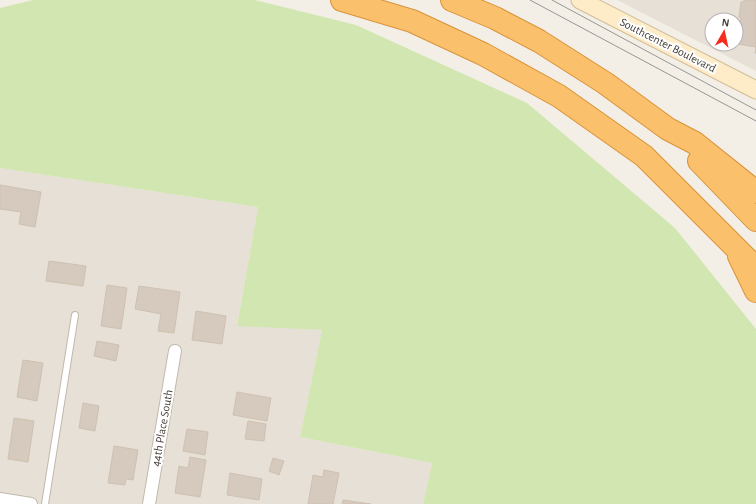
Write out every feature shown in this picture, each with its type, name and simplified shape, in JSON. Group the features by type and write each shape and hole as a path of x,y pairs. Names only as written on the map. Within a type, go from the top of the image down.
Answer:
{"highway":[{"path":"342,0 412,21 483,54 559,96 644,156 756,268"},
{"path":"452,0 495,18 540,40 605,83 668,129 695,143 756,192"},
{"path":"668,129 756,220"},
{"path":"734,246 756,291"}],"street":[{"name":"Southcenter Boulevard","path":"580,0 756,90"},
{"name":"44th Place South","path":"149,504 175,351"},
{"path":"0,499 31,504"}],"lane":[{"path":"45,504 75,315"}],"shaded area":[{"path":"617,0 756,0 756,71 719,52 744,52 744,12 704,12 704,44"},
{"path":"0,168 258,207 237,325 322,330 300,437 432,463 423,504 0,504"}],"green space":[{"path":"33,0 255,0 356,25 527,103 675,228 756,329 756,504 423,504 432,463 300,437 322,330 237,326 258,207 0,168 0,8"}],"building":[{"path":"744,0 756,0 756,47 744,45 744,12 740,12 741,2 744,2"},
{"path":"0,185 41,192 35,227 19,224 21,212 0,209"},
{"path":"49,261 86,266 83,286 46,281"},
{"path":"107,285 127,288 121,329 101,326"},
{"path":"139,286 180,292 174,333 158,331 161,314 135,309"},
{"path":"196,311 226,316 222,344 192,340"},
{"path":"97,341 119,345 116,361 94,356"},
{"path":"23,360 43,363 37,401 17,397"},
{"path":"237,392 271,398 267,421 233,415"},
{"path":"83,403 99,406 95,431 79,428"},
{"path":"14,418 34,421 28,462 8,459"},
{"path":"248,421 266,424 264,441 245,439"},
{"path":"187,429 208,432 205,455 183,451"},
{"path":"114,446 138,450 133,480 126,479 125,485 108,483"},
{"path":"190,457 206,460 200,497 175,493 179,466 188,468"},
{"path":"273,458 284,461 279,475 269,471"},
{"path":"324,470 339,473 333,504 308,504 313,475 323,477"},
{"path":"230,473 262,479 259,500 227,495"},
{"path":"343,500 371,504 342,504"}],"tram line":[{"path":"530,0 756,121"},
{"path":"552,0 756,110"}]}
